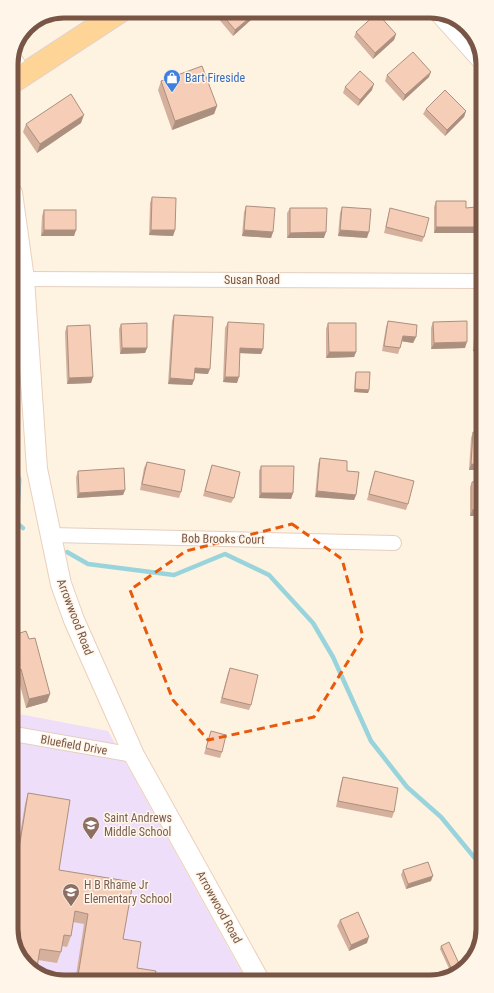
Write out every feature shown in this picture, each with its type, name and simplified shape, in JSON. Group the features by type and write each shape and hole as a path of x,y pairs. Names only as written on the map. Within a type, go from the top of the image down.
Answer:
{"main road":[{"path":"18,79 110,18"}],"street":[{"path":"442,20 475,57"},
{"name":"Arrowwood Road","path":"18,236 24,278 37,469 61,584 74,620 134,755 256,975"},
{"name":"Susan Road","path":"24,278 476,281"},
{"name":"Bob Brooks Court","path":"51,535 394,543"},
{"name":"Bluefield Drive","path":"18,735 134,755"}],"highlighted area":[{"path":"292,524 342,559 363,637 314,717 208,740 173,700 130,590 186,551"}],"shaded area":[{"name":"Saint Andrews Middle School","path":"18,714 108,731 243,975 61,975 46,972 36,966 27,957 21,947 18,929"}],"water":[{"path":"18,471 21,479 18,518"}],"building":[{"path":"225,18 249,18 235,30"},
{"path":"371,18 382,18 396,34 375,53 356,32"},
{"path":"413,52 431,72 405,95 387,75"},
{"path":"202,66 217,106 175,121 161,81"},
{"path":"360,71 374,84 360,100 345,87"},
{"path":"445,90 466,111 447,130 426,109"},
{"path":"71,94 84,115 40,144 26,124"},
{"path":"152,197 176,198 175,230 151,230"},
{"path":"436,201 466,201 466,208 476,207 476,227 436,227"},
{"path":"246,206 275,208 273,232 244,230"},
{"path":"342,207 371,209 369,232 340,230"},
{"path":"290,208 327,208 326,232 290,233"},
{"path":"390,208 429,218 424,237 386,227"},
{"path":"44,210 76,210 76,230 44,230"},
{"path":"174,315 213,317 210,369 195,368 194,380 170,378"},
{"path":"388,321 417,325 416,337 403,336 400,348 384,346"},
{"path":"467,321 467,342 434,343 433,322"},
{"path":"228,322 264,324 263,349 240,348 239,377 225,377"},
{"path":"147,323 147,348 122,348 121,324"},
{"path":"328,323 356,323 356,352 329,352"},
{"path":"90,325 93,377 69,378 67,326"},
{"path":"356,372 370,372 369,390 355,389"},
{"path":"473,432 476,432 476,464 471,464"},
{"path":"320,458 347,461 347,471 359,472 356,495 317,491"},
{"path":"147,462 185,470 181,492 142,484"},
{"path":"212,465 240,472 234,498 205,491"},
{"path":"261,466 294,466 293,493 261,493"},
{"path":"124,468 125,490 79,493 78,471"},
{"path":"375,471 414,481 408,504 369,494"},
{"path":"472,482 476,482 476,510 472,510"},
{"path":"26,631 29,639 35,638 50,694 29,699 21,669 18,670 18,666 20,665 18,657 18,634"},
{"path":"230,668 258,675 251,705 222,698"},
{"path":"211,731 226,735 222,752 206,748"},
{"path":"343,777 398,788 394,812 338,801"},
{"name":"H B Rhame Jr Elementary School","path":"28,793 70,800 59,870 133,882 123,939 141,942 137,968 156,971 155,975 78,975 88,914 75,911 71,936 64,935 61,952 40,949 37,967 31,962 21,947 19,938 18,855"},
{"path":"428,862 433,876 408,884 403,870"},
{"path":"358,912 369,937 351,945 340,920"},
{"path":"449,942 459,964 452,970 441,946"}],"waterway":[{"path":"18,524 23,528"},
{"path":"67,552 88,564 174,575 225,554 269,575 313,623 333,657 371,741 407,787 441,817 476,860"}],"place":[{"name":"Bart Fireside","path":"172,93"},
{"name":"Saint Andrews Middle School","path":"91,840"},
{"name":"H B Rhame Jr Elementary School","path":"71,907"}]}
